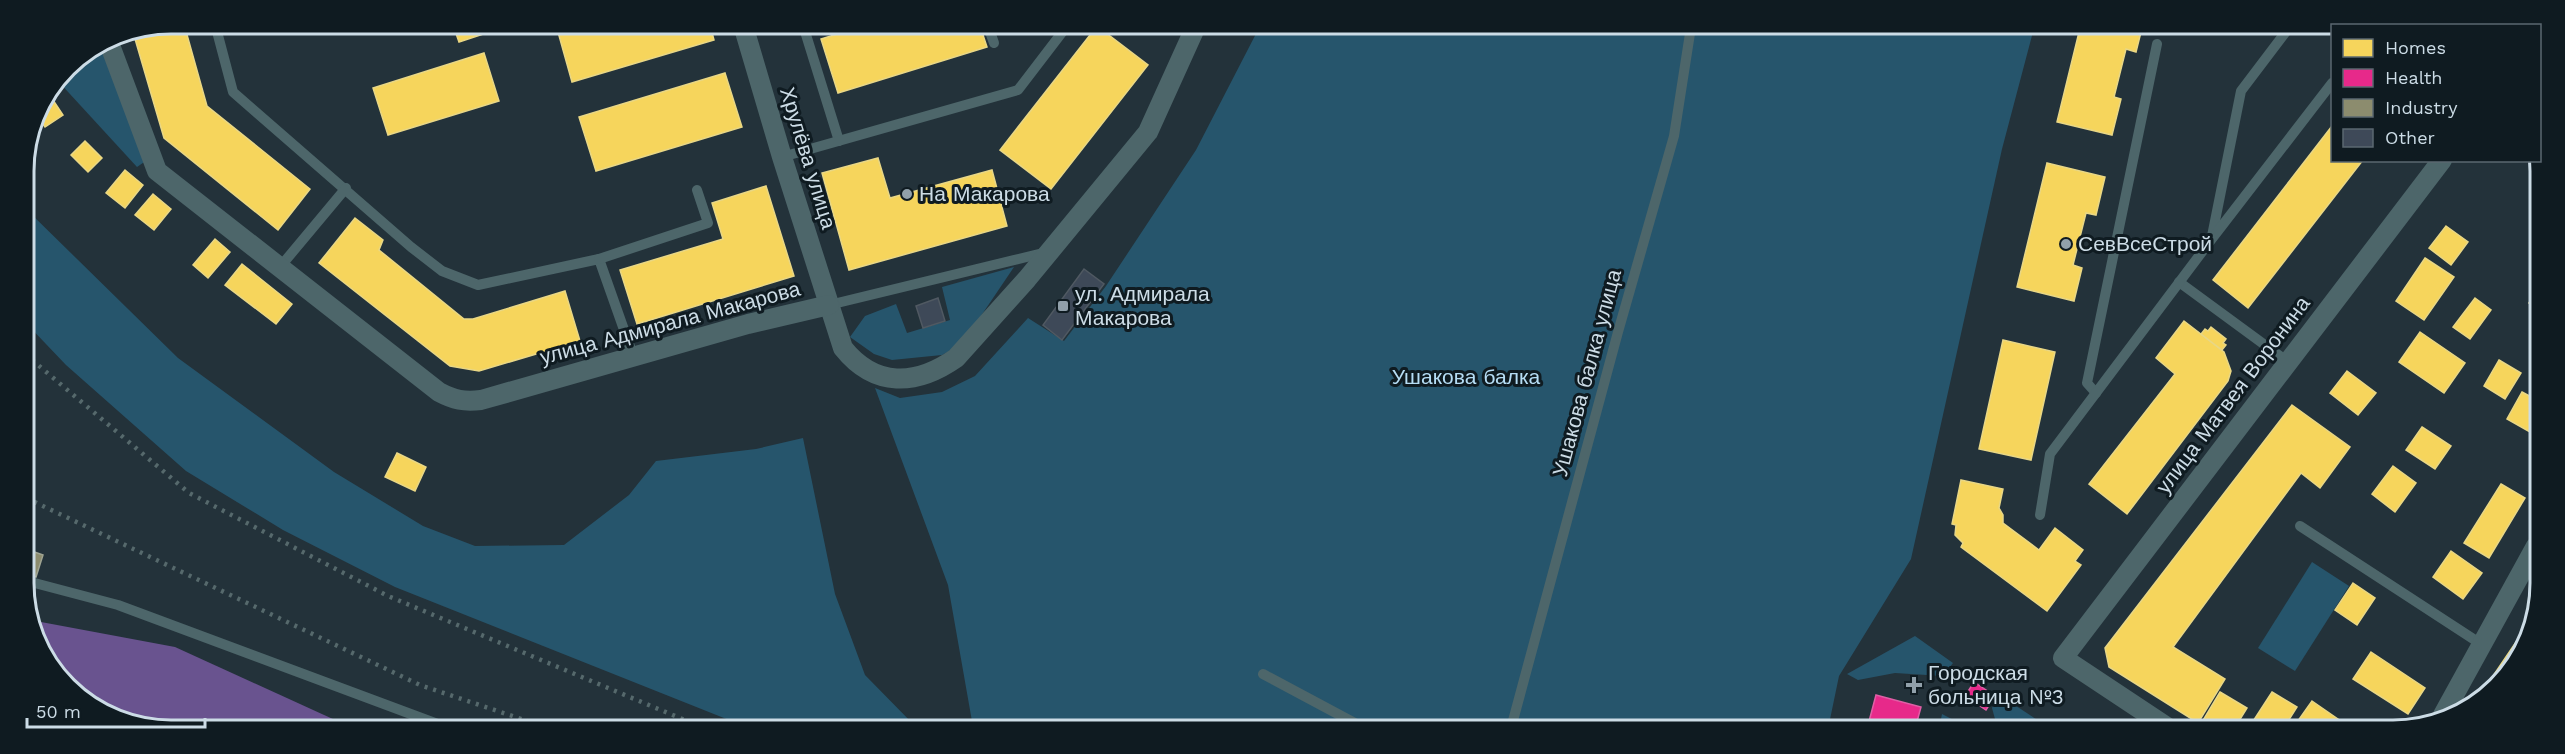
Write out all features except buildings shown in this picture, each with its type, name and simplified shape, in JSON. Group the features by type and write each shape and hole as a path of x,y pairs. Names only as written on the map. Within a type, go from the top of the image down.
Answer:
{"street":[{"name":"Хрулёва улица","path":"746,35 829,305"},
{"name":"улица Адмирала Макарова","path":"111,49 157,171 439,392 452,399 466,402 481,400 634,358 748,324 829,305 843,348 852,359 880,377 904,378 944,367 956,358 1050,251 1149,132 1192,35"},
{"name":"улица Матвея Воронина","path":"2155,719 2063,658 2440,162"},
{"path":"2447,708 2530,557"}],"lane":[{"name":"Ушакова балка улица","path":"1513,719 1615,343 1674,136 1690,34"},
{"path":"2211,240 2241,92 2284,34"},
{"path":"218,35 233,92 346,188 411,247 442,271 478,285 599,259 708,224 697,190"},
{"path":"808,35 839,141"},
{"path":"991,35 994,43"},
{"path":"782,157 1018,90 1060,35"},
{"path":"2096,393 2087,383 2157,44"},
{"path":"2040,515 2050,454 2331,84"},
{"path":"280,267 346,188"},
{"path":"829,305 1050,251"},
{"path":"599,259 634,358"},
{"path":"2179,282 2288,362"},
{"path":"2300,526 2481,644"},
{"path":"34,582 118,604 427,720"},
{"path":"1263,674 1348,719"}],"green space":[{"name":"Ушакова балка","path":"2032,34 2002,149 1911,559 1839,676 1830,719 972,720 948,585 875,388 900,398 942,392 975,376 1028,318 1064,341 1106,286 1196,150 1256,35"},
{"path":"115,47 150,158 137,167 64,87 88,63"},
{"path":"35,218 178,358 334,472 423,526 475,546 564,545 629,495 656,461 756,449 803,438 835,594 865,675 909,720 728,720 395,587 283,530 186,471 66,365 35,332"},
{"path":"1014,267 962,344 942,355 892,360 874,354 850,337 865,316 896,304 907,333 950,320 942,287"},
{"path":"2312,562 2349,586 2295,671 2258,648"},
{"path":"1915,636 1953,663 1943,676 1895,673 1858,680 1847,674"},
{"path":"1998,694 2036,719 1995,719 1992,708"},
{"path":"1942,714 1952,719 1941,719"}],"shaded area":[{"path":"41,622 175,647 335,720 172,720 136,715 111,705 81,686 58,659"}],"railway":[{"path":"35,362 189,493 388,596 684,720"},
{"path":"34,502 420,685 524,720"}],"place":[{"name":"На Макарова","path":"907,194"},
{"name":"СевВсеСтрой","path":"2066,244"},
{"name":"ул. Адмирала Макарова","path":"1063,306"},
{"name":"Городская больница №3","path":"1914,685"}]}
